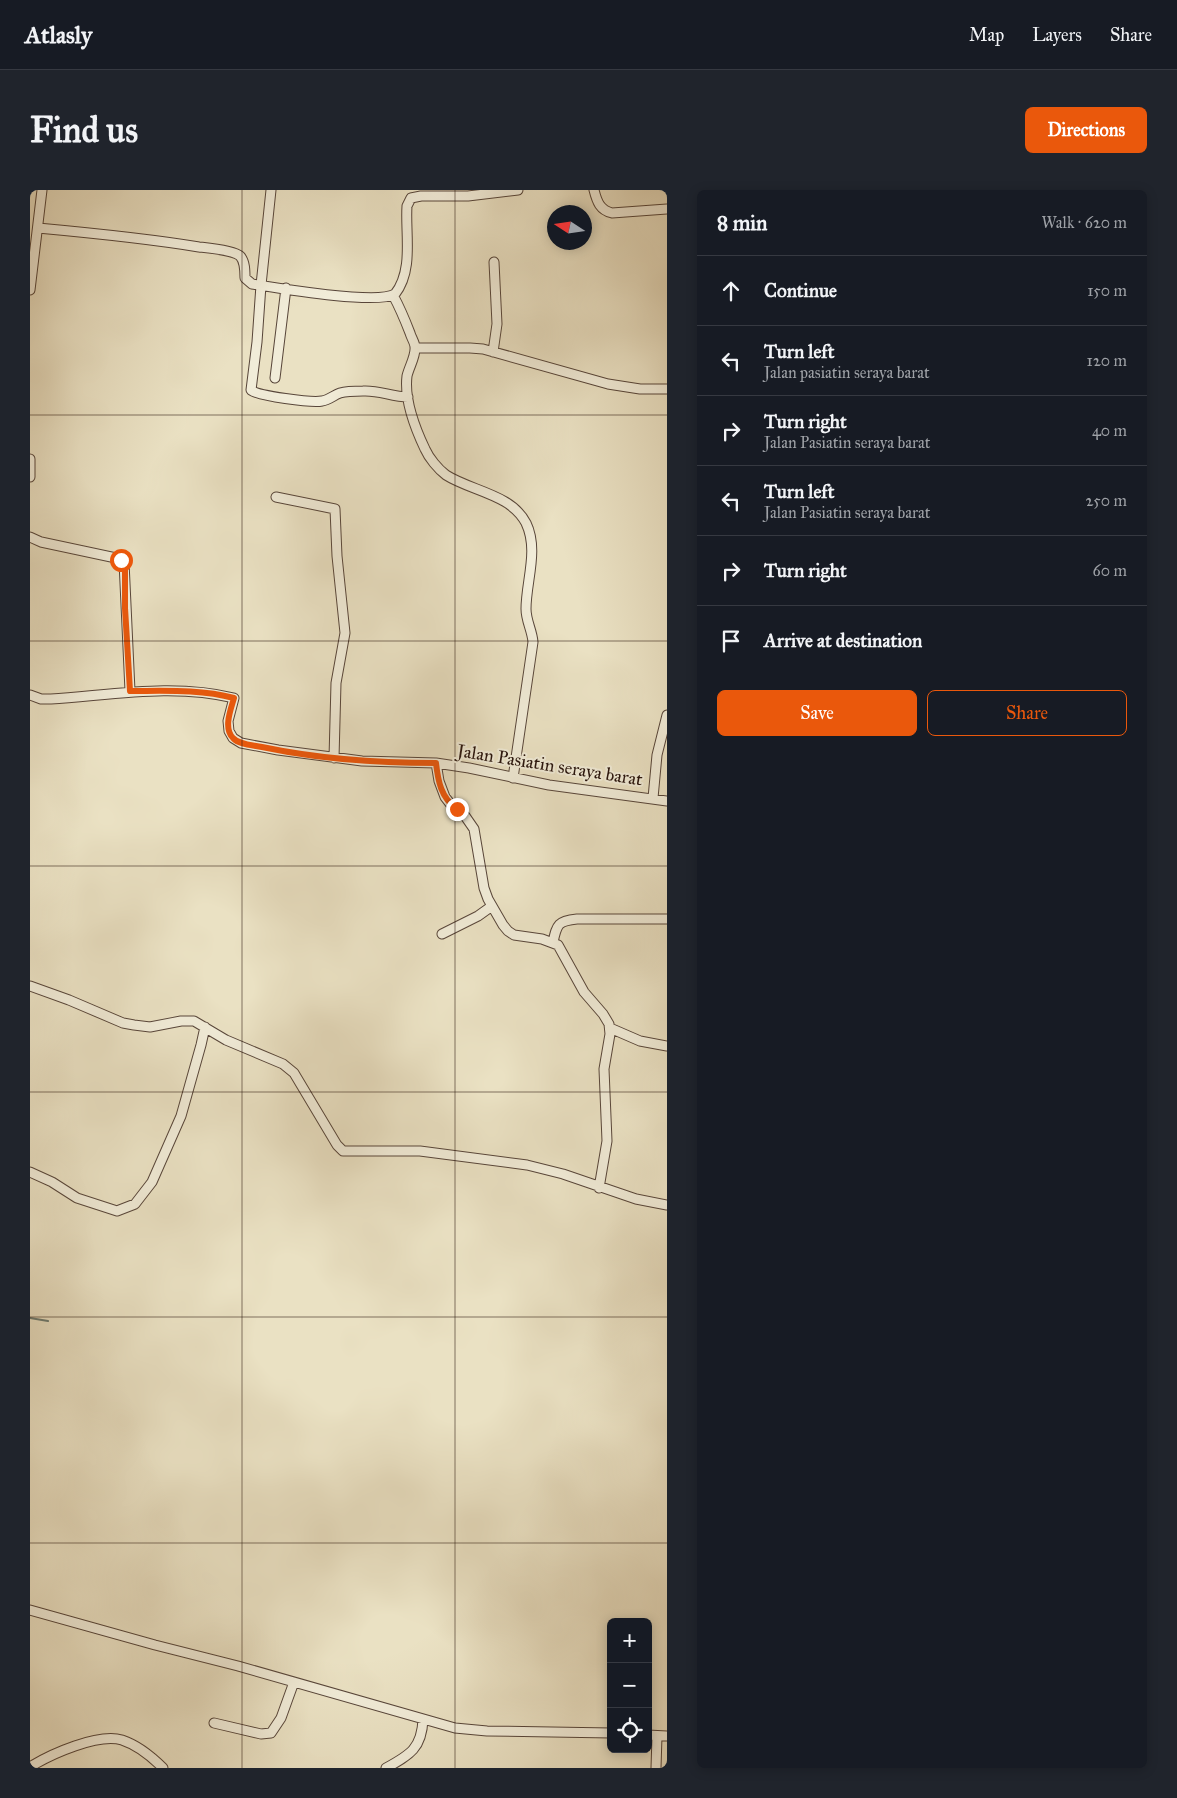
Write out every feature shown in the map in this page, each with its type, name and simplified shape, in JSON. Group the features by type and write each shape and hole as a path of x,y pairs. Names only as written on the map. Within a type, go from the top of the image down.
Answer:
{"street":[{"path":"30,290 42,190"},
{"path":"271,190 257,342 250,382 251,391 260,394 316,401 328,400 342,392 350,391 376,391 393,396 408,397"},
{"path":"38,228 128,236 235,253 243,261 246,280 252,284 367,298 393,295 400,287 405,272 407,206 411,198 427,195 468,196 518,190"},
{"path":"594,190 598,204 603,210 612,214 667,209"},
{"path":"493,352 497,324 494,262"},
{"path":"275,378 286,288"},
{"path":"393,295 416,348 408,376 408,397 417,431 426,451 440,470 454,479 505,502 522,517 532,542 526,614 533,634 533,642 513,778"},
{"path":"416,348 470,348 493,352 608,384 640,389 667,389"},
{"path":"30,459 30,477"},
{"path":"276,497 335,509 337,556 345,633 336,683 334,758"},
{"path":"30,537 41,542 116,558 124,562 130,691 51,699 41,699 30,695"},
{"name":"Jalan Pasiatin seraya barat","path":"130,691 187,691 234,698 228,726 230,735 235,740 278,750 386,763 436,763 577,790 667,801"},
{"path":"653,798 657,755 667,715"},
{"path":"436,763 444,796 452,806 465,816 474,829 484,888 503,925 508,932 514,935 553,942 562,951 579,984 603,1014 610,1028 604,1069 607,1141 599,1188"},
{"path":"442,934 478,916 492,906"},
{"path":"553,942 557,927 565,920 667,919"},
{"path":"30,986 70,1000 123,1023 150,1026 187,1021 194,1022 226,1040 288,1067 294,1073 337,1145 343,1151 420,1151 511,1162 563,1174 599,1188 636,1199 667,1205"},
{"path":"30,1172 52,1182 77,1198 117,1211 135,1204 152,1182 181,1116 205,1027"},
{"path":"610,1028 640,1041 667,1046"},
{"path":"30,1610 456,1728 488,1732 607,1733"},
{"path":"214,1723 261,1734 271,1733 281,1718 294,1682"},
{"path":"386,1768 406,1756 418,1744 422,1735 423,1719"},
{"path":"656,1768 653,1735 667,1736"},
{"path":"30,1767 62,1750 108,1738 121,1740 133,1745 163,1768"}],"waterway":[{"path":"30,1318 48,1321"}],"route":[{"path":"121,560 125,566 125,608 130,691 187,691 234,698 228,721 228,731 235,740 241,742 278,750 362,761 436,763 444,796 457,809"}]}
